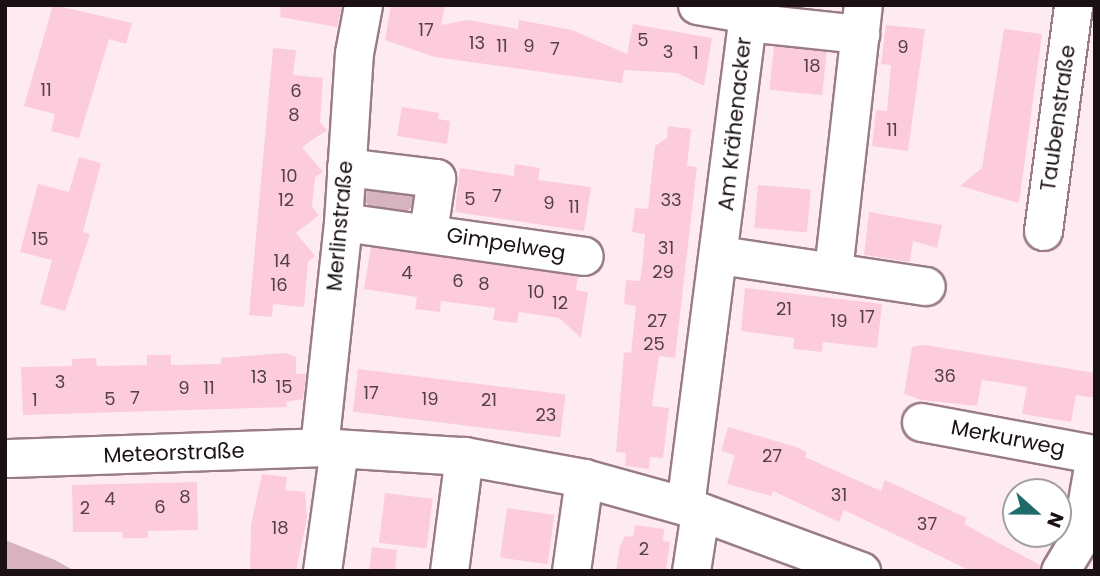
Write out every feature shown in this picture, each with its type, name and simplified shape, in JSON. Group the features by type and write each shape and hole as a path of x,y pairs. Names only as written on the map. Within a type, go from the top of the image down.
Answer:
{"street":[{"name":"Merlinstraße","path":"329,448 354,53 363,5"},
{"path":"697,5 737,12 747,22"},
{"name":"Taubenstraße","path":"1043,230 1073,5"},
{"name":"Am Krähenacker","path":"691,571 692,509 747,22 862,20 833,271"},
{"name":"Gimpelweg","path":"346,167 436,178 428,232"},
{"name":"Gimpelweg","path":"343,222 584,256"},
{"path":"720,255 926,286"},
{"name":"Merkurweg","path":"921,422 1094,454 1081,536 1060,571"},
{"path":"323,571 329,448"},
{"name":"Meteorstraße","path":"7,457 329,448 464,456 584,478 692,509 855,570"},
{"path":"449,571 464,456"},
{"path":"571,571 584,478"}],"shaded area":[{"path":"367,186 414,192 411,208 400,216 376,212 366,203"},
{"path":"5,540 55,560 75,571 5,571"}],"building":[{"path":"53,5 132,23 126,44 109,39 79,138 51,131 55,114 24,106"},
{"path":"281,5 342,5 337,27 280,17"},
{"path":"391,5 445,5 441,25 468,20 518,29 519,20 572,30 627,54 633,24 712,38 704,86 677,73 624,70 622,83 435,57 385,40"},
{"path":"886,25 925,29 908,151 872,146 876,110 887,111 891,65 881,64"},
{"path":"1004,29 1042,34 1019,203 960,186 982,168"},
{"path":"774,46 827,52 822,95 769,90"},
{"path":"273,48 296,50 293,75 323,78 320,122 327,130 302,147 323,172 315,177 312,207 319,215 296,233 315,256 308,262 304,307 273,304 272,317 249,315"},
{"path":"402,107 439,113 438,119 450,121 447,144 397,136"},
{"path":"668,126 691,129 687,166 697,167 675,358 659,356 652,406 669,408 663,458 650,457 649,469 625,466 626,453 616,452 624,352 631,353 636,306 624,304 626,280 640,281 643,258 645,234 632,232 635,208 648,209 655,146 667,138"},
{"path":"79,157 101,163 83,232 90,234 65,311 40,304 52,260 20,252 38,184 69,192"},
{"path":"515,164 540,168 538,180 591,187 584,231 455,212 460,168 514,176"},
{"path":"758,185 811,190 807,232 754,228"},
{"path":"869,212 942,225 937,248 913,241 910,262 864,255"},
{"path":"371,247 578,276 576,290 588,292 581,338 559,318 519,312 517,323 493,320 495,308 441,301 440,312 415,309 417,297 364,289"},
{"path":"745,288 882,304 877,348 823,342 822,352 793,349 794,338 741,331"},
{"path":"925,345 1095,373 1095,398 1076,395 1071,422 1022,414 1027,387 982,380 977,406 921,400 904,394 912,347"},
{"path":"285,353 296,357 296,374 306,374 303,399 286,402 287,407 23,415 21,367 72,366 72,359 96,358 97,366 147,365 147,355 171,355 171,365 221,364 221,358"},
{"path":"358,369 565,394 560,437 353,412"},
{"path":"728,427 796,447 807,452 805,457 881,491 885,480 967,518 964,524 1002,544 1002,548 1008,548 1040,565 1039,571 971,571 844,510 839,522 773,491 771,496 727,484 735,455 721,451"},
{"path":"262,474 287,477 285,490 305,492 307,518 296,571 250,571 251,525"},
{"path":"197,482 198,530 148,531 148,538 123,538 122,532 73,532 72,485"},
{"path":"385,493 433,499 427,548 379,543"},
{"path":"507,508 555,515 548,564 500,558"},
{"path":"635,525 664,529 663,541 670,542 666,571 616,571 620,546 625,536 633,537"},
{"path":"372,547 397,550 395,571 369,571"}]}
